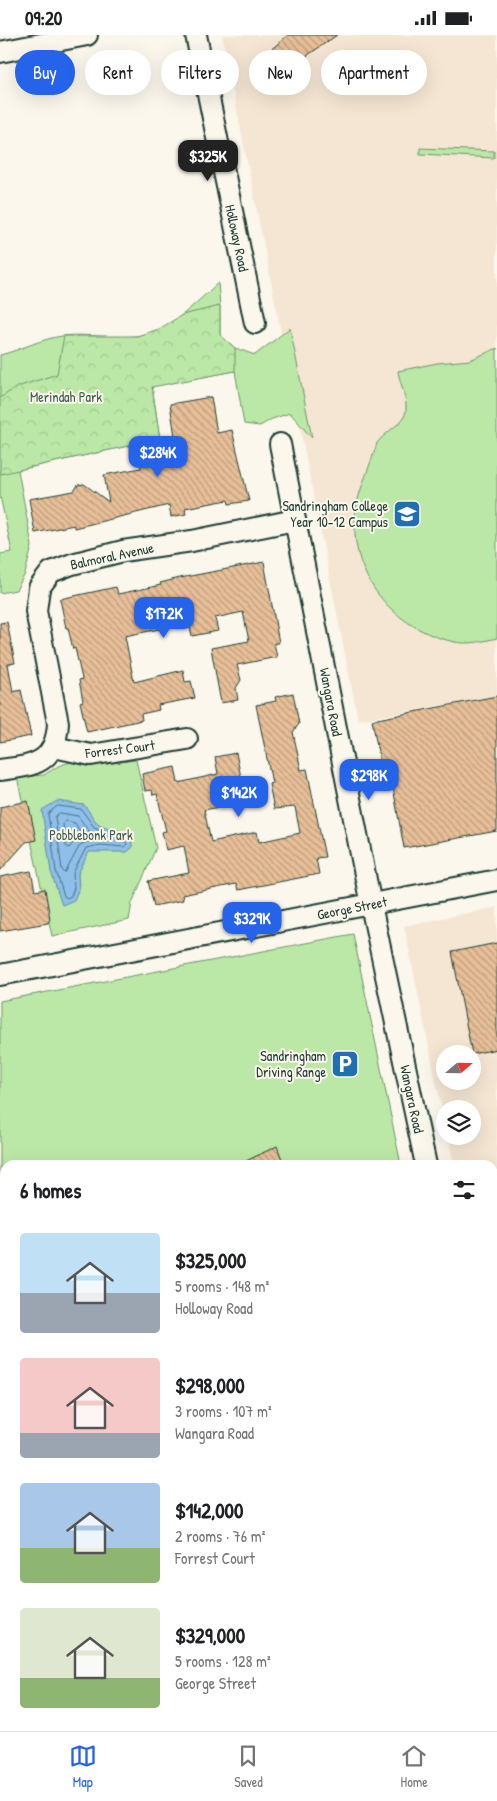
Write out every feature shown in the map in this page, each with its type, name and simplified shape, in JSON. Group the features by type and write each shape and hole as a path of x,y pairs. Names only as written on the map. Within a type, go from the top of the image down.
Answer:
{"street":[{"path":"0,52 87,35"},
{"name":"Holloway Road","path":"196,35 255,323"},
{"name":"Wangara Road","path":"280,444 371,905 425,1160"},
{"name":"Balmoral Avenue","path":"54,747 58,723 36,603 43,580 51,572 72,564 123,551 192,541 295,520"},
{"name":"Forrest Court","path":"54,747 91,755 186,739"},
{"path":"0,770 34,765 54,747"},
{"name":"George Street","path":"0,975 497,880"}],"shaded area":[{"name":"Sandringham College Year 10-12 Campus","path":"222,35 497,35 497,696 358,720 234,95 239,95 239,50 225,50"},
{"path":"497,907 497,1160 453,1160 450,1145 481,1145 481,1100 440,1100 438,1090 481,1090 481,1045 436,1045 436,1081 404,926"}],"green space":[{"path":"420,148 494,151 494,158 420,154"},
{"name":"Merindah Park","path":"218,283 220,335 235,348 255,355 290,328 312,438 290,413 272,419 260,426 244,424 235,371 152,386 160,439 18,470 32,546 25,574 16,590 0,593 0,554 12,552 0,496 0,355 62,336 126,337 147,334 180,316"},
{"name":"Merindah Park","path":"220,306 220,335 235,348 235,371 152,387 160,439 0,474 0,398 17,387 57,374 64,336 137,336 159,329 182,315"},
{"path":"497,348 497,638 460,643 433,636 412,625 394,612 379,595 367,576 359,555 355,532 356,508 377,443 401,421 406,410 405,397 398,371 437,363 470,360"},
{"name":"Pobblebonk Park","path":"136,760 156,848 132,903 129,920 52,936 17,777 44,775 58,766 71,762 102,764"},
{"path":"353,934 400,1160 0,1160 0,1001"}],"water":[{"path":"57,801 84,805 99,824 121,831 132,842 132,848 127,852 89,852 78,874 79,888 74,900 62,905 51,872 42,810"}],"building":[{"path":"288,35 337,35 311,53 311,50 270,50"},
{"path":"211,397 217,433 232,430 249,501 229,504 228,500 185,508 186,514 171,517 169,505 74,528 74,525 35,533 29,499 74,491 78,485 84,484 109,502 104,475 141,468 141,463 178,456 170,404"},
{"path":"264,562 279,643 274,643 277,657 237,665 241,680 236,688 238,700 221,703 211,648 249,641 243,612 215,618 218,631 192,636 189,623 125,636 134,682 183,670 185,682 191,681 195,698 158,705 159,710 141,714 142,720 87,732 80,702 83,701 79,680 82,679 75,648 73,649 68,628 66,628 60,599 116,587 118,594 161,585 160,583 180,578"},
{"path":"7,622 15,663 8,664 13,692 21,690 31,736 0,742 0,623"},
{"path":"293,693 299,724 293,732 301,770 307,769 325,857 316,858 319,874 238,890 236,884 182,895 183,900 154,906 148,881 189,873 184,846 166,850 162,832 166,831 157,794 153,795 152,790 145,791 142,774 175,767 178,783 218,774 215,757 236,753 246,802 204,810 211,842 257,832 259,842 300,833 295,807 274,809 269,784 272,783 256,705 276,701 275,697"},
{"path":"497,696 497,831 404,848 390,771 382,772 372,720"},
{"path":"28,801 36,840 26,842 0,871 0,807"},
{"path":"31,871 35,891 45,889 50,919 48,923 0,931 0,877"},
{"path":"497,943 497,1049 481,1052 481,1045 470,1045 452,952"},
{"path":"277,1146 282,1160 248,1160"}],"place":[{"name":"Sandringham College Year 10-12 Campus","path":"407,514"},
{"name":"Sandringham Driving Range","path":"345,1064"}]}
